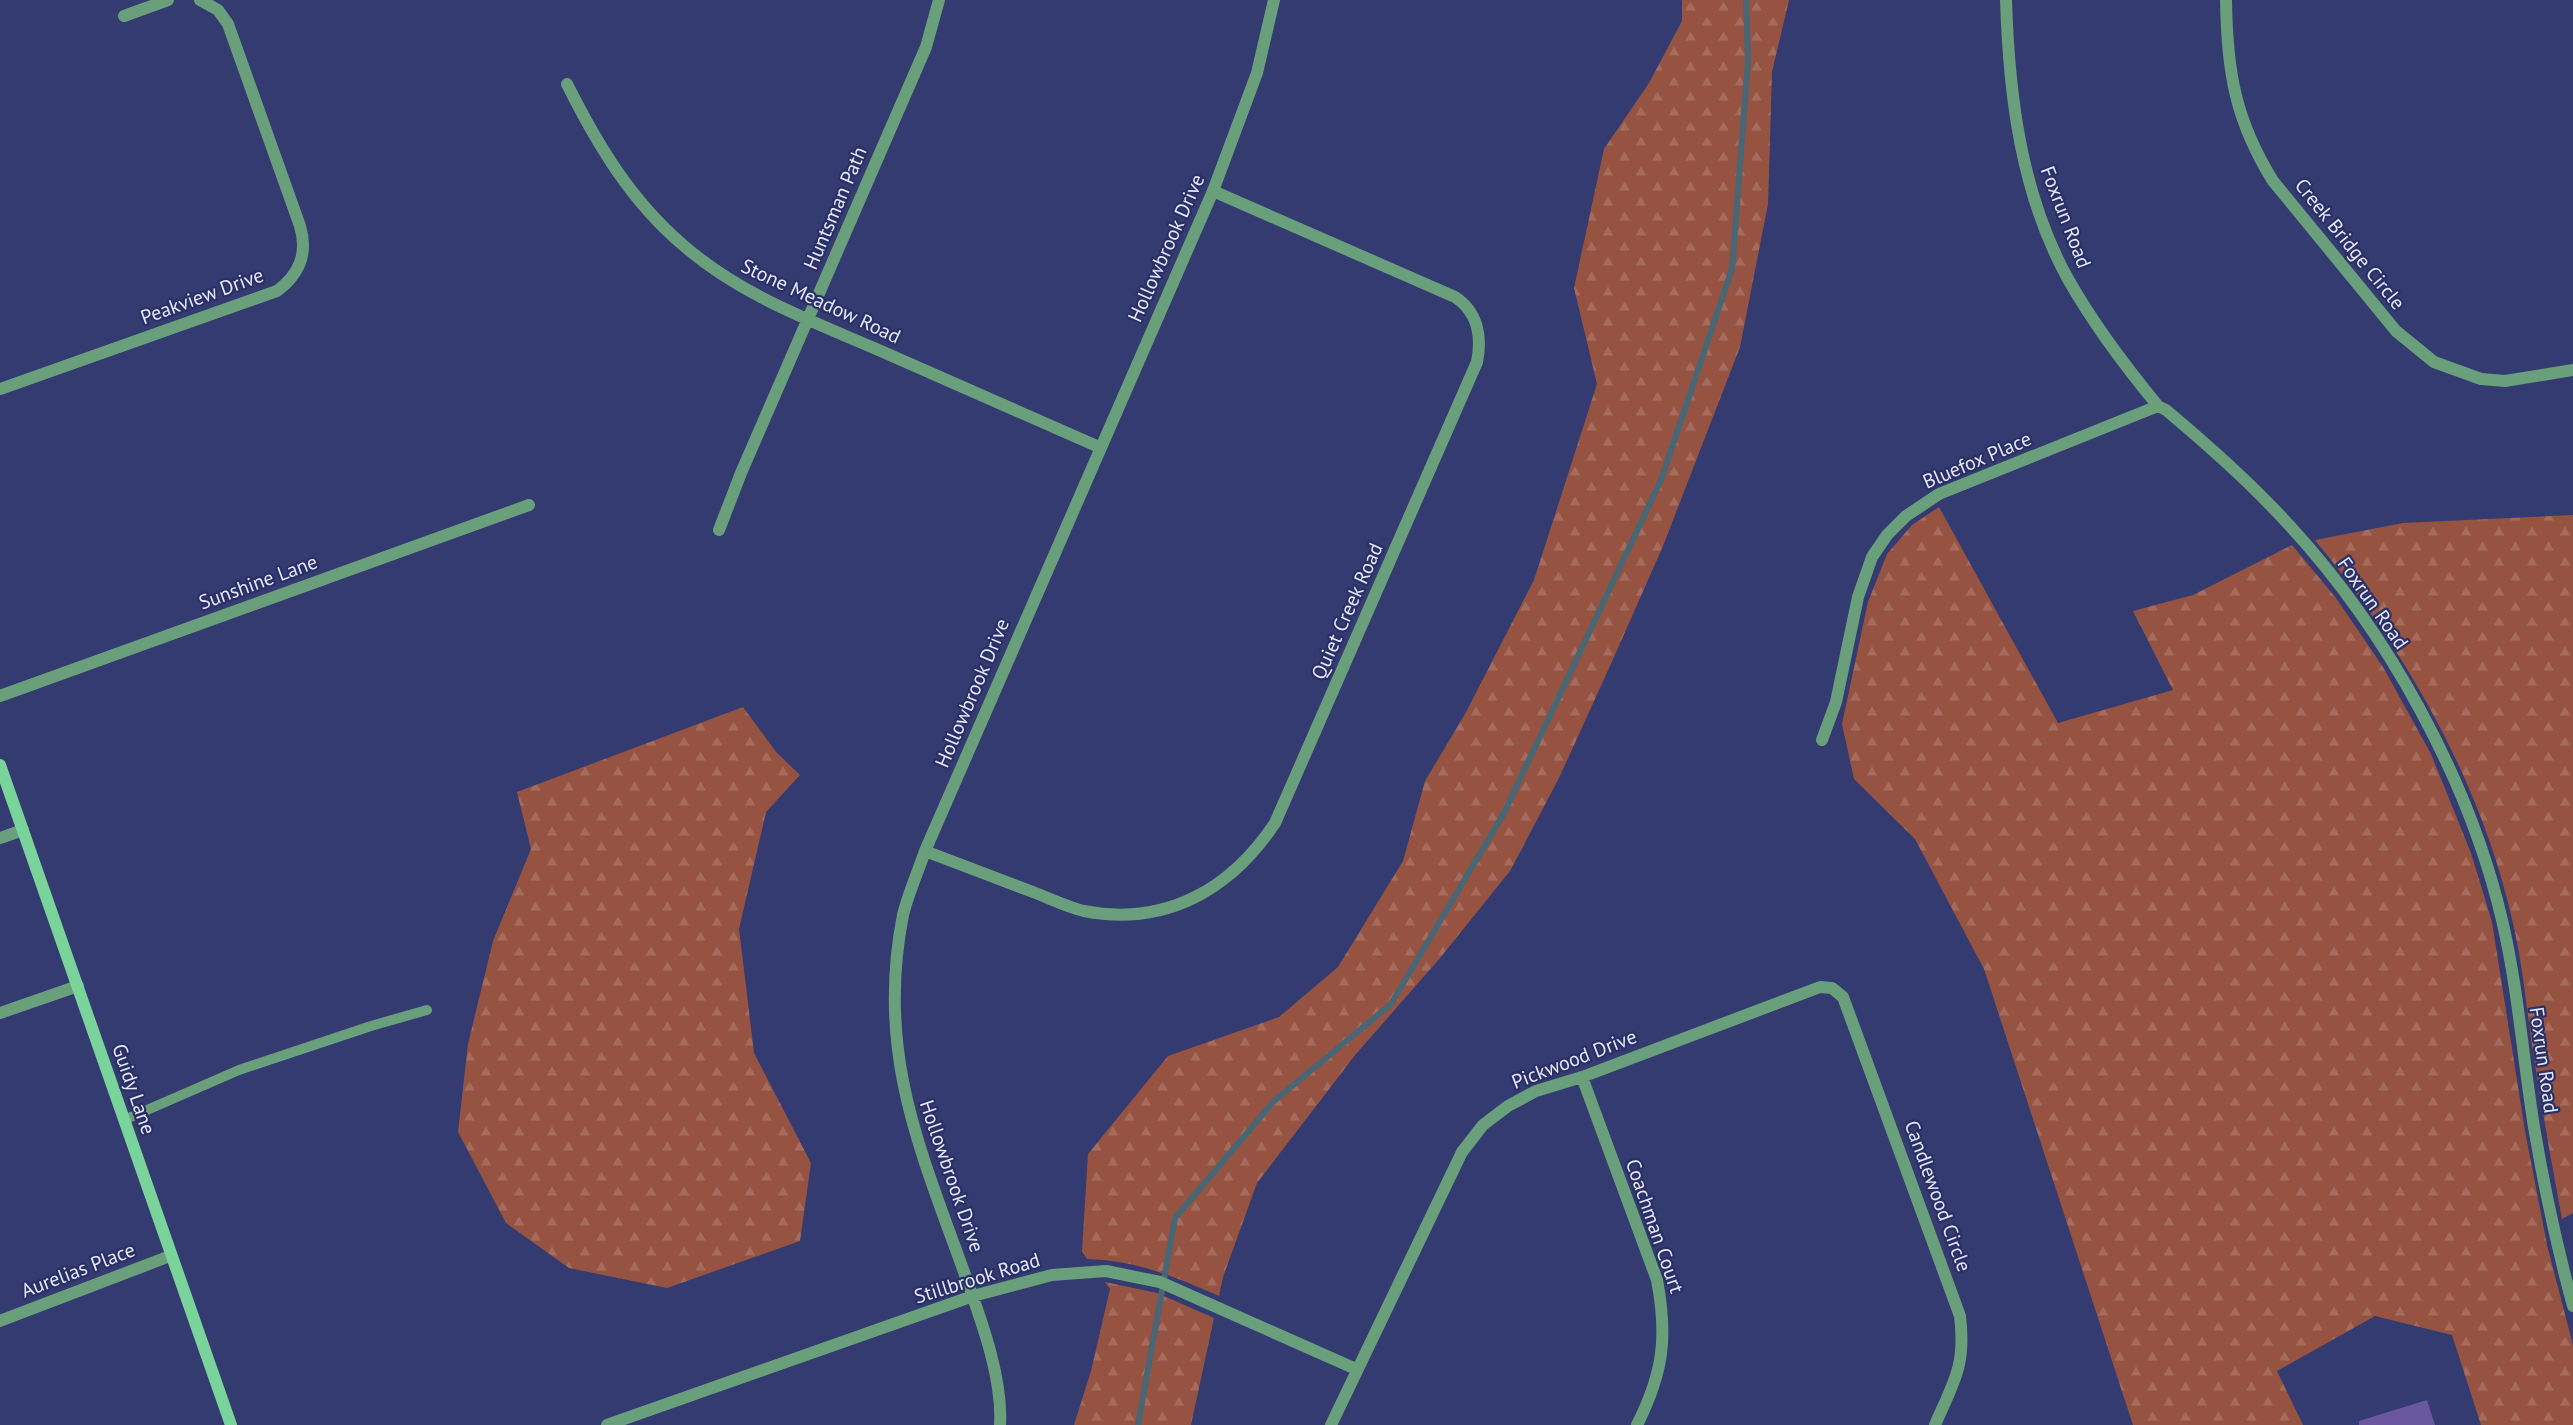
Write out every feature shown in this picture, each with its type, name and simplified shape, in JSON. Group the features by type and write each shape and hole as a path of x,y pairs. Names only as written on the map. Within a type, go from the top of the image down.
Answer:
{"street":[{"path":"124,16 168,0"},
{"name":"Peakview Drive","path":"0,389 277,291 288,283 299,269 303,256 304,239 228,24 218,10 200,0"},
{"name":"Huntsman Path","path":"719,530 741,473 926,47 939,0"},
{"name":"Hollowbrook Drive","path":"1000,1425 1000,1391 973,1296 908,1113 895,1036 897,958 904,913 925,851 1213,191 1257,73 1274,0"},
{"name":"Foxrun Road","path":"2006,0 2012,102 2033,192 2048,236 2068,278 2111,347 2158,406 2166,410 2231,465 2297,534 2344,591 2391,661 2440,750 2481,850 2502,920 2535,1130 2556,1243 2573,1306"},
{"name":"Creek Bridge Circle","path":"2226,0 2229,73 2241,118 2261,161 2273,181 2396,331 2434,362 2481,379 2505,381 2573,370"},
{"name":"Stone Meadow Road","path":"567,84 591,132 630,192 682,244 720,276 807,321 1100,447"},
{"name":"Quiet Creek Road","path":"925,851 1082,910 1112,915 1143,913 1172,907 1200,896 1226,880 1258,848 1275,823 1477,362 1480,348 1478,328 1470,311 1455,297 1213,191"},
{"name":"Bluefox Place","path":"1822,740 1836,702 1858,597 1872,557 1906,516 1939,494 2158,406"},
{"name":"Sunshine Lane","path":"0,696 529,505"},
{"name":"Guidy Lane","path":"0,765 231,1425"},
{"path":"0,837 23,830"},
{"path":"0,1013 78,986"},
{"name":"Pickwood Drive","path":"1331,1425 1462,1152 1476,1132 1508,1106 1536,1091 1582,1077 1820,987 1832,988"},
{"name":"Candlewood Circle","path":"1832,988 1843,997 1960,1316 1963,1342 1961,1366 1935,1425"},
{"name":"Coachman Court","path":"1582,1077 1657,1280 1664,1316 1664,1345 1659,1374 1637,1425"},
{"name":"Aurelias Place","path":"0,1321 170,1256"},
{"name":"Stillbrook Road","path":"607,1425 973,1296 1052,1275 1087,1270 1126,1273 1160,1282 1356,1369"}],"lane":[{"path":"124,1120 239,1070 427,1010"}],"green space":[{"path":"1682,0 1789,0 1772,72 1768,204 1740,347 1663,546 1559,778 1510,871 1440,958 1356,1054 1257,1183 1223,1277 1219,1296 1171,1276 1139,1266 1087,1259 1082,1251 1088,1154 1168,1056 1279,1017 1338,967 1403,861 1425,781 1465,714 1534,580 1597,384 1574,288 1604,149 1649,83 1682,21"},
{"path":"1939,507 2058,723 2173,690 2133,611 2193,595 2292,545 2336,598 2383,667 2431,754 2471,853 2492,922 2525,1131 2547,1245 2573,1345 2573,1425 2481,1425 2452,1335 2375,1316 2277,1371 2303,1425 2133,1425 1984,969 1915,839 1854,779 1842,724 1868,602 1887,554 1912,525"},
{"path":"2573,515 2573,1213 2562,1219 2512,919 2498,867 2480,816 2435,718 2408,671 2348,582 2315,540 2403,523"},
{"path":"743,707 777,753 800,775 766,812 739,929 754,1053 811,1163 800,1241 667,1288 569,1268 506,1223 458,1132 468,1044 493,941 531,849 517,792"},
{"path":"1105,1282 1157,1293 1214,1318 1191,1425 1074,1425 1091,1371 1110,1289"}],"building":[{"path":"2427,1400 2435,1425 2359,1425 2359,1421"}],"waterway":[{"path":"1138,1425 1175,1218 1274,1101 1391,1004 1504,813 1661,480 1732,269 1748,61 1746,0"}]}
